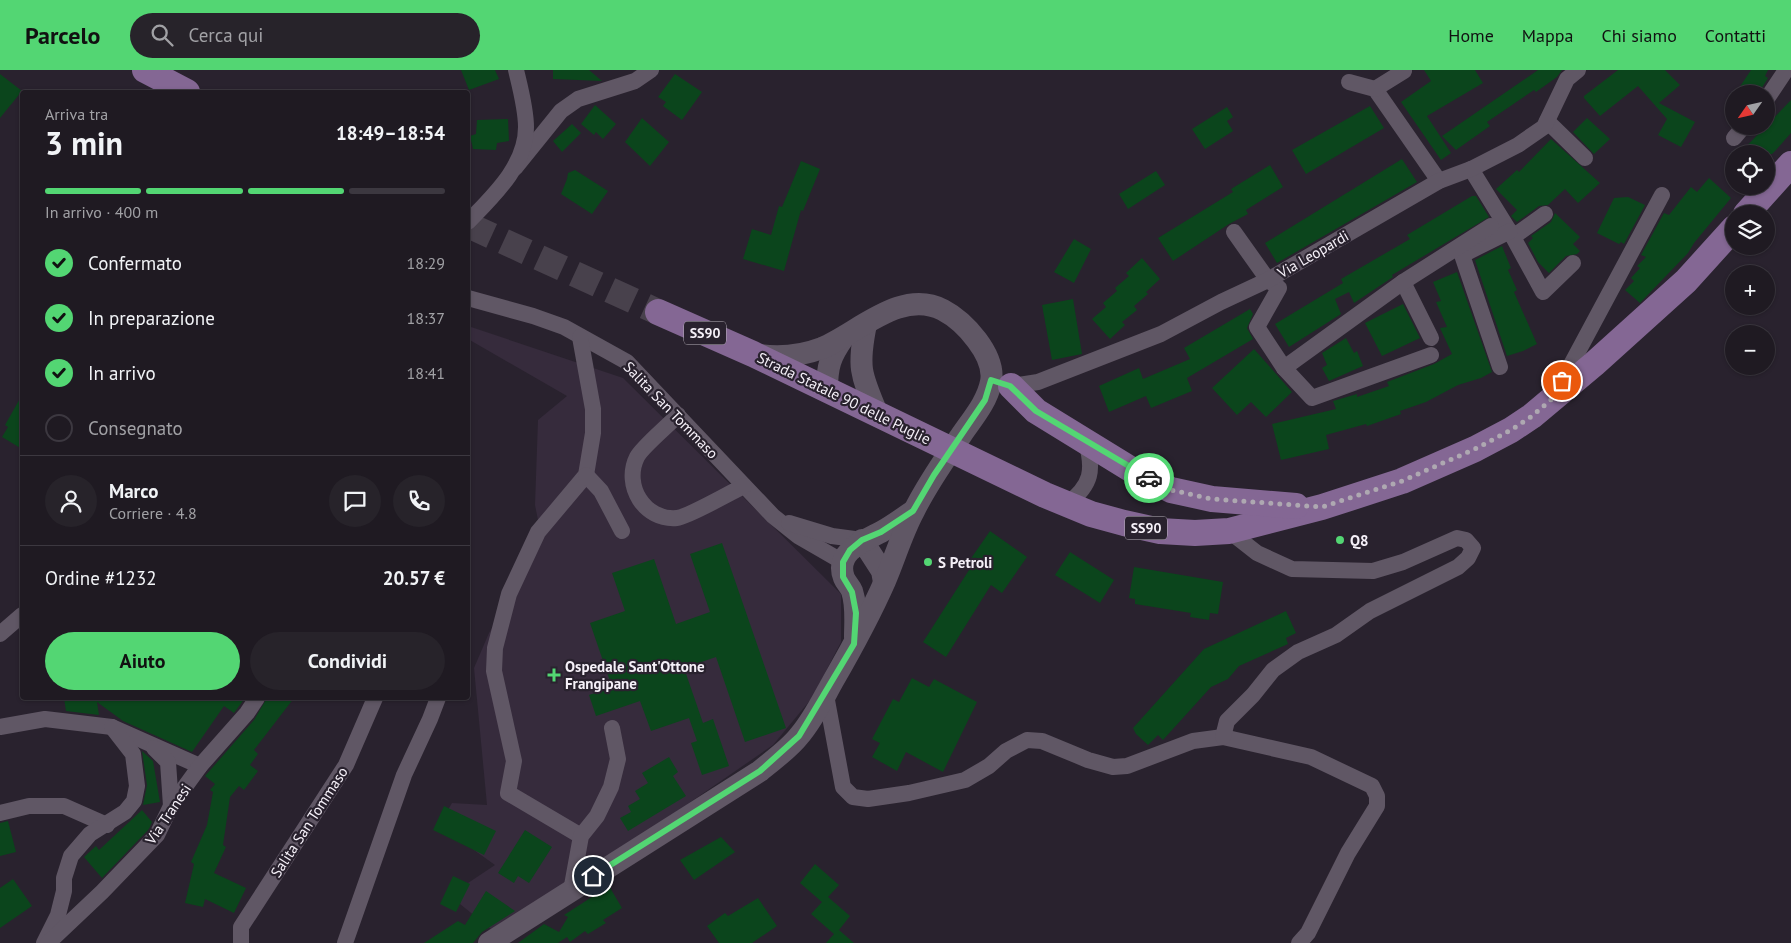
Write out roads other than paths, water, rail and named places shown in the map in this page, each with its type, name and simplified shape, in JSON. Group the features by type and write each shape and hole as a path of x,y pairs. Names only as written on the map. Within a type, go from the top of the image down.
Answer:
{"main road":[{"path":"146,70 183,90"},
{"path":"1754,205 1791,164"},
{"name":"Strada Statale 90 delle Puglie","path":"658,312 753,354 1066,504 1116,521 1160,531 1228,531 1322,507 1402,481 1475,449 1511,430 1553,398 1686,280 1725,238"},
{"path":"1001,383 1036,411 1132,470 1171,490 1212,499 1322,507"}],"street":[{"path":"514,168 521,153 526,127 516,70"},
{"path":"470,220 561,111 578,99 635,82 651,70"},
{"path":"1375,89 1404,70"},
{"path":"1775,86 1786,70"},
{"name":"Via Leopardi","path":"1001,383 1038,382 1161,334 1221,302 1268,280 1439,181 1471,169 1518,145 1544,127 1569,73"},
{"path":"1349,82 1375,89 1439,181"},
{"path":"1547,122 1585,158"},
{"path":"1471,169 1511,234 1543,292 1573,263"},
{"path":"1553,398 1662,195"},
{"path":"1500,367 1462,256 1511,234 1545,214"},
{"path":"1284,368 1403,282 1491,226"},
{"path":"1234,232 1268,280 1279,288 1257,327 1284,368 1312,398 1431,355"},
{"path":"1403,282 1431,338"},
{"name":"Salita San Tommaso","path":"470,299 533,316 580,336 627,362 773,516 798,536 843,562"},
{"path":"489,943 760,771 799,736 826,695 854,644 884,582 913,511 934,475 985,400 1001,383 975,338 963,324 942,310 912,305 894,308 844,337 808,353 781,358 753,354"},
{"path":"866,324 860,355 862,377 878,415"},
{"path":"580,336 593,409 593,433 586,475 538,532 509,594 496,648 494,671 514,762 508,793 581,836"},
{"path":"827,390 828,367 832,354 844,337"},
{"path":"827,390 860,355"},
{"path":"678,415 638,456 633,486 641,502 648,509 662,516 678,518 744,486"},
{"path":"1066,504 1079,494 1090,473 1092,461 1086,441"},
{"path":"586,475 600,491 622,531"},
{"path":"854,644 856,613 852,592 843,577 843,562 850,550 862,540 881,532 913,511"},
{"name":"Salita San Tommaso","path":"773,516 832,536 862,540"},
{"path":"1222,736 1227,721 1280,665 1298,652 1336,634 1370,611 1458,566 1468,558 1472,548 1466,540 1457,538 1403,562 1373,571 1292,569 1257,553 1228,531"},
{"path":"862,540 882,570 884,582"},
{"path":"852,592 867,591 884,582"},
{"path":"0,634 20,617"},
{"path":"826,695 843,787 853,797 868,799 909,794 965,780 989,766 1006,751 1027,740 1042,741 1088,760 1113,767 1127,766 1193,741 1222,736 1310,757 1372,786 1377,796 1377,806 1348,853 1308,933 1299,943"},
{"name":"Via Tranesi","path":"48,943 96,898 157,835 171,806 200,766 247,713 256,700"},
{"name":"Salita San Tommaso","path":"241,943 241,927 346,765 374,700"},
{"path":"345,943 404,775 437,700"},
{"path":"0,727 45,718 112,727 200,766"},
{"path":"44,943 58,915 64,891 64,878 71,856 90,834 125,812 134,801 136,786 133,754 112,727"},
{"path":"571,891 581,836 597,816 611,787 618,759 612,728"},
{"path":"149,744 168,762 171,806"},
{"path":"0,813 29,806 64,806 107,825"}],"tunnel":[{"path":"470,226 658,312"}],"place":[{"name":"Q8","path":"1340,540"},
{"name":"S Petroli","path":"928,562"},
{"name":"Ospedale Sant'Ottone Frangipane","path":"554,675"}]}
